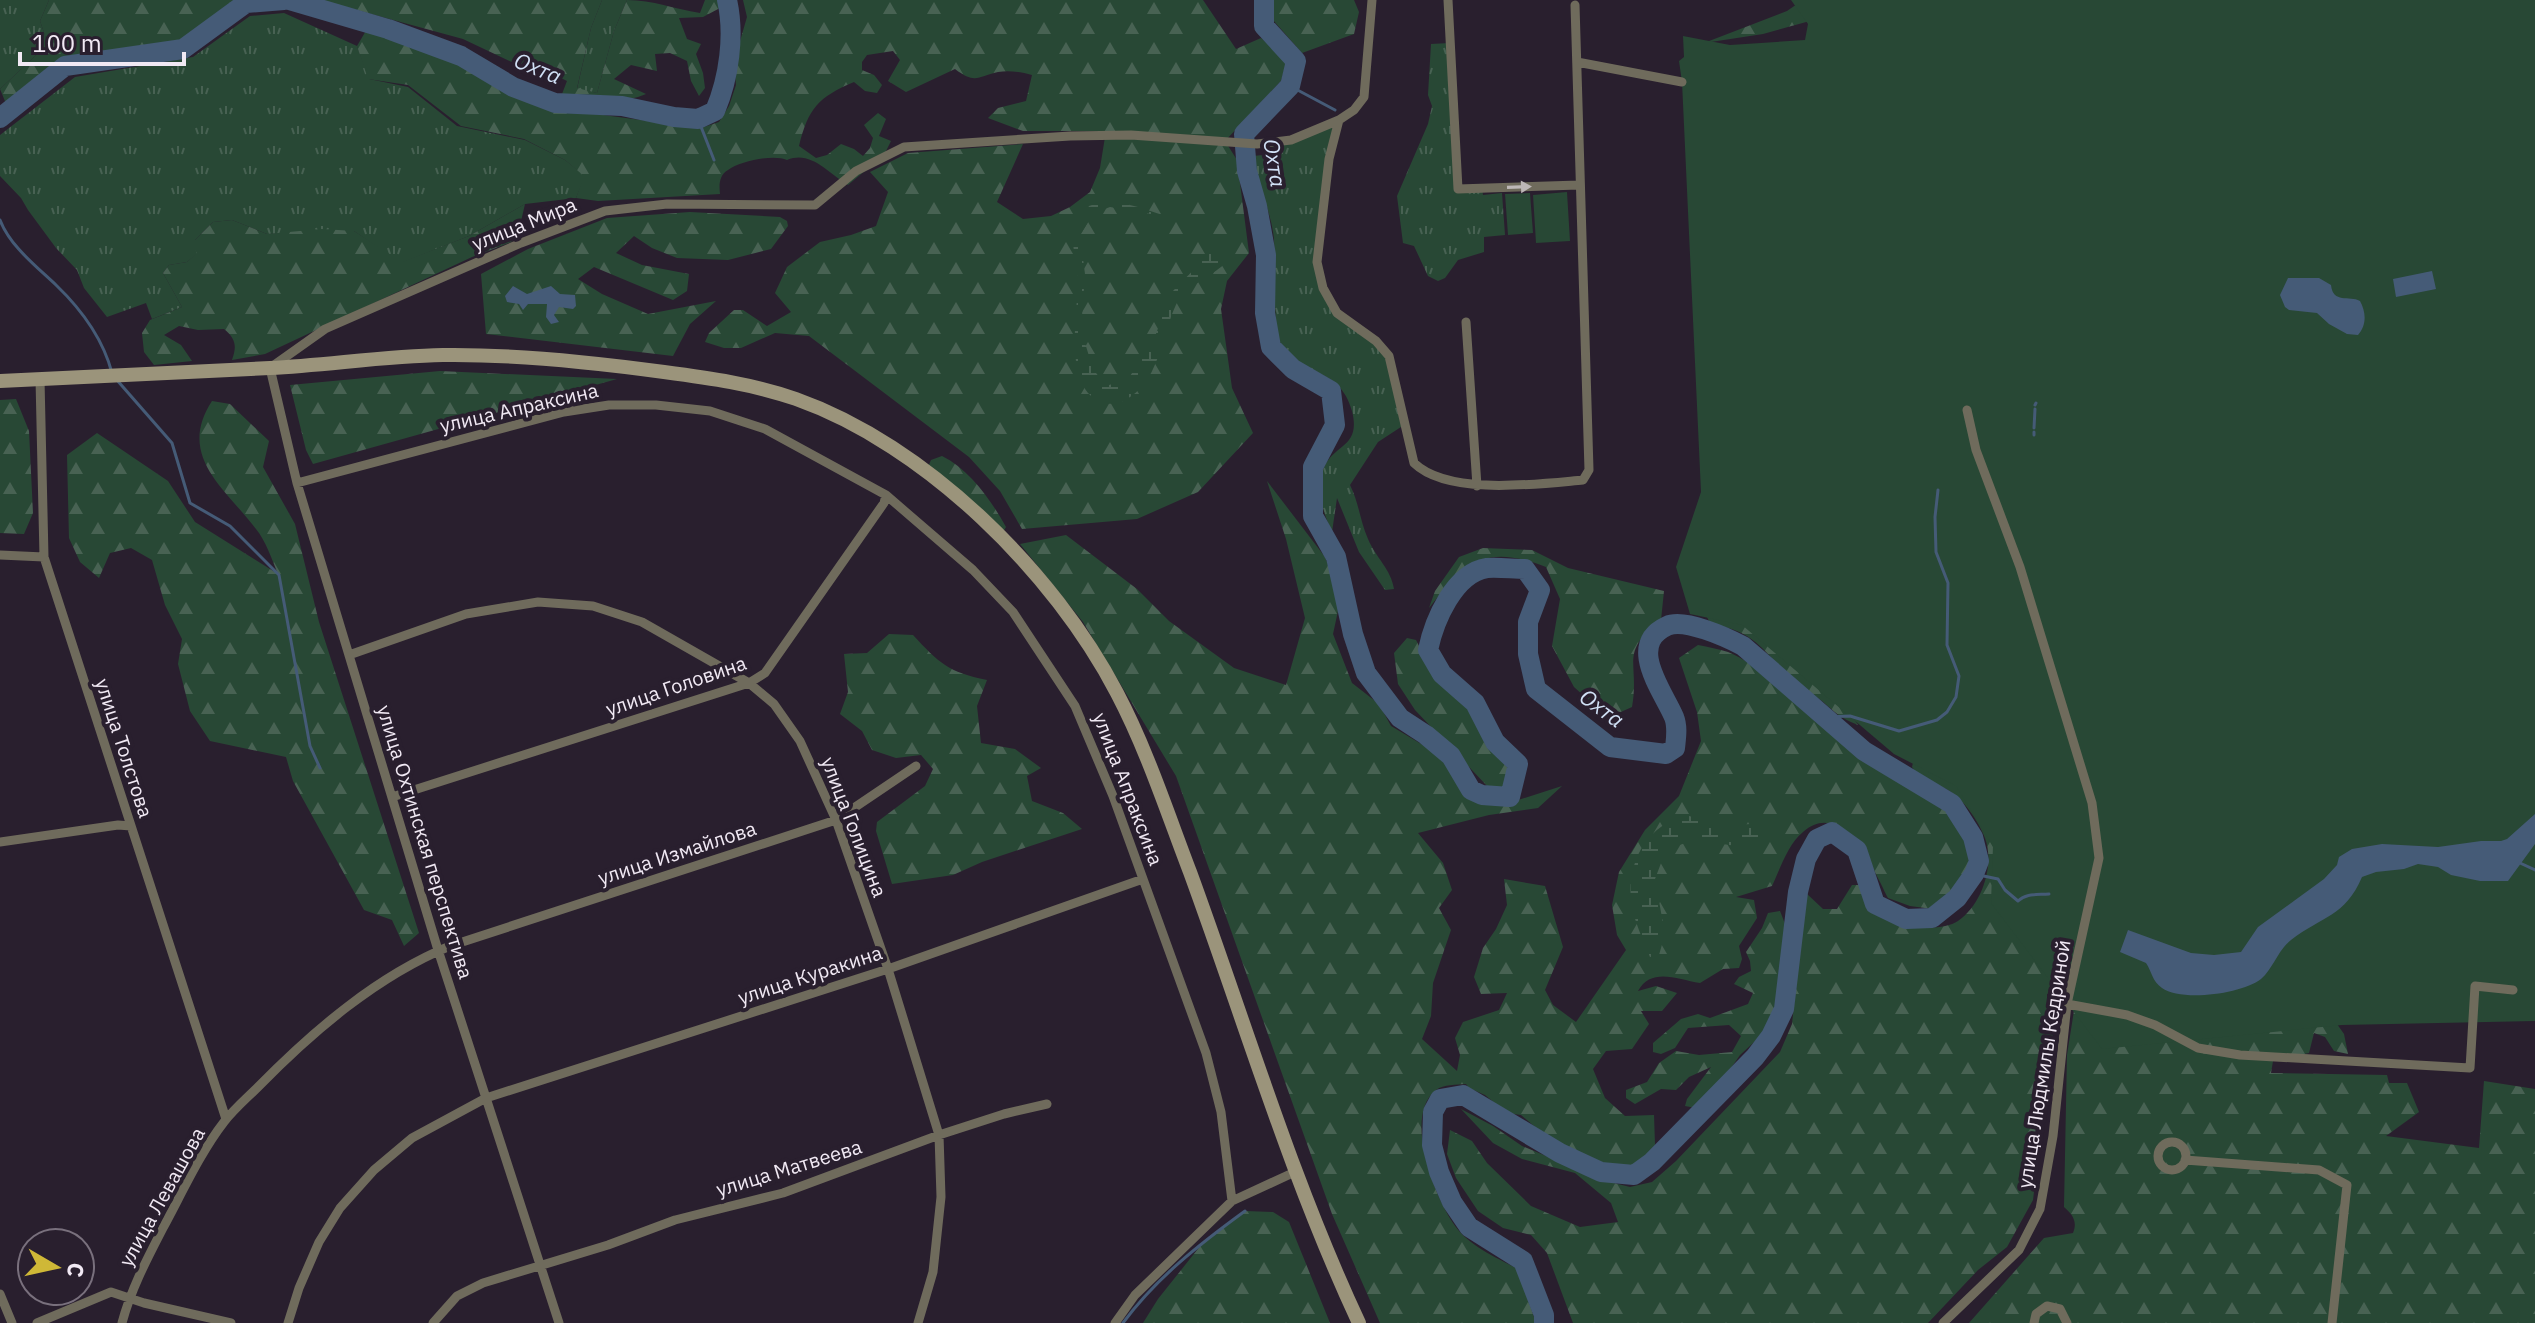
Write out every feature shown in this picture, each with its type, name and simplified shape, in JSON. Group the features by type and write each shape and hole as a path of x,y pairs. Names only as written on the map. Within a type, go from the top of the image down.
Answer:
{"street":[{"path":"1372,0 1364,97 1354,110 1339,120 1329,159 1317,262 1323,288 1337,313 1376,341 1389,356 1414,463 1423,472 1477,486 1583,480 1589,470 1575,5"},
{"path":"1448,0 1458,189 1579,185"},
{"path":"1577,62 1682,82"},
{"name":"улица Мира","path":"270,368 325,329 521,243 605,211 667,204 815,205 856,171 904,147 1115,135 1257,144 1291,140 1339,120"},
{"path":"1466,322 1477,486"},
{"path":"0,381 270,368 443,355 567,359 744,383 800,400 859,428 914,463 978,514 1041,580 1079,629 1118,693 1151,768 1334,1269 1359,1323"},
{"name":"улица Охтинская перспектива","path":"270,368 297,483 438,950 559,1323"},
{"name":"улица Толстова","path":"40,379 44,557 226,1119"},
{"name":"улица Апраксина","path":"297,483 564,412 609,405 656,405 710,411 765,429 886,495 931,530 1013,612 1075,706 1096,751 1206,1053 1221,1112 1232,1201"},
{"name":"улица Людмилы Кедриной","path":"1943,1323 2019,1250 2040,1209 2053,1136 2057,1075 2067,1004 2099,858 2094,808 2020,567 1976,450 1967,410"},
{"name":"улица Головина","path":"392,797 749,683 765,673 884,503 886,495"},
{"path":"0,555 44,557"},
{"name":"улица Голицина","path":"349,655 466,614 538,602 593,606 642,622 749,683 774,704 800,741 836,820 888,969 939,1135 941,1197 933,1272 918,1323"},
{"name":"улица Измайлова","path":"438,950 836,820 916,766"},
{"path":"0,842 118,825 131,826"},
{"name":"улица Куракина","path":"288,1323 314,1254 340,1208 374,1170 412,1138 486,1098 888,969 1143,879"},
{"name":"улица Левашова","path":"122,1323 129,1296 185,1187 226,1119 290,1054 330,1021 400,972 438,950"},
{"path":"2067,1004 2127,1015 2155,1025 2198,1048 2240,1055 2470,1068 2475,986 2513,990"},
{"name":"улица Матвеева","path":"433,1323 457,1296 483,1283 675,1220 783,1193 939,1135 1047,1104"},
{"path":"2185,1160 2319,1170 2347,1185 2332,1323"},
{"path":"1115,1323 1135,1295 1232,1201 1297,1171"},
{"path":"37,1323 111,1292 231,1323"},
{"path":"0,1294 12,1323"},
{"path":"2034,1323 2036,1314 2047,1306 2060,1309 2067,1323"}],"green space":[{"path":"0,0 49,0 40,21 48,44 0,89"},
{"path":"49,0 249,0 229,7 203,32 187,38 74,58 7,106 0,89 48,44 40,21"},
{"path":"320,0 602,0 591,28 577,88 597,93 614,31 627,0 700,13 705,0 719,0 720,8 703,17 679,18 687,39 701,44 696,54 705,88 699,96 691,81 687,61 670,53 655,54 657,71 631,65 614,79 646,94 615,100 562,94 567,81 545,70 520,66 463,39"},
{"path":"602,0 627,0 614,31 597,93 577,89 591,28"},
{"path":"743,0 1203,0 1236,49 1261,38 1287,60 1281,81 1225,141 1237,160 1249,253 1227,281 1221,309 1232,388 1253,433 1198,492 1137,519 1022,529 1000,491 969,457 809,336 775,333 741,348 724,348 705,342 709,333 734,310 743,310 767,326 791,312 775,293 787,267 820,242 876,226 888,192 870,172 908,153 1023,144 997,202 1023,219 1051,216 1090,192 1100,168 1106,131 1023,131 988,118 998,108 1026,101 1032,75 1007,71 973,78 955,69 906,92 888,81 900,60 893,51 867,55 862,62 862,70 874,75 882,85 877,93 865,91 854,82 831,93 811,113 799,146 816,158 827,155 841,144 863,156 873,138 864,125 878,113 886,119 879,136 891,141 884,155 848,185 812,160 766,158 740,164 725,172 720,180 720,194 598,201 576,198 584,176 565,160 524,139 461,126 408,85 368,79 357,46 367,29 444,56 543,107 701,128 719,122 729,106 736,85 734,62 747,17"},
{"path":"1273,0 1354,0 1359,12 1354,34 1302,53 1273,20"},
{"path":"1791,0 2535,0 2535,1021 2342,1025 2102,1049 1991,903 1993,846 1956,786 1894,754 1742,625 1690,614 1676,567 1701,492 1679,61 1684,57 1683,36 1730,45 1805,40 1808,24"},
{"path":"1803,0 1817,19 1763,34 1704,43 1787,11"},
{"path":"284,13 357,46 369,79 408,87 457,126 525,140 565,160 585,176 576,198 525,204 469,236 401,263 354,231 267,234 232,220 213,222 195,240 198,253 187,262 169,265 163,273 182,307 152,319 146,303 107,317 84,288 77,270 0,176 0,135 75,77 193,57 250,16"},
{"path":"1450,43 1458,189 1482,188 1483,195 1502,193 1505,235 1484,237 1484,252 1458,260 1445,278 1438,281 1428,276 1414,246 1403,243 1397,196 1428,124 1432,106 1428,95 1431,44"},
{"path":"1339,120 1317,262 1337,313 1389,356 1404,425 1378,442 1350,485 1368,539 1392,582 1394,589 1385,590 1359,552 1337,498 1332,532 1323,509 1319,483 1321,475 1329,459 1346,444 1353,432 1352,411 1338,386 1288,354 1278,338 1274,239 1253,156 1263,155 1263,149 1270,149 1270,145"},
{"path":"1567,192 1570,241 1536,243 1533,195"},
{"path":"1530,193 1533,233 1508,235 1505,194"},
{"path":"1101,202 1126,204 1168,217 1110,207 1094,213 1080,235 1085,274 1081,330 1093,369 1106,386 1128,379 1153,342 1171,293 1212,251 1225,249 1227,262 1182,295 1148,378 1130,397 1112,404 1101,402 1089,394 1076,364 1078,276 1073,238 1089,206"},
{"path":"525,204 518,234 511,242 472,257 265,354 232,360 234,343 224,329 198,330 179,326 164,335 181,345 192,361 154,365 144,352 142,333 150,320 182,307 163,273 169,265 187,262 197,253 188,240 195,240 213,222 232,220 267,234 322,229 354,231 402,262 469,236"},
{"path":"690,212 780,217 787,221 788,226 771,249 728,260 677,258 652,248 634,236 616,253 642,265 689,274 687,291 673,300 594,267 578,279 602,294 648,314 716,301 690,324 673,356 486,334 481,274 528,249 607,218"},
{"path":"440,371 617,379 313,464 306,450 290,385"},
{"path":"16,399 29,431 33,513 24,534 0,533 0,400"},
{"path":"212,401 230,404 269,441 263,467 295,524 319,622 419,933 404,946 392,920 364,910 293,781 286,757 210,741 190,711 178,664 182,639 165,605 152,560 131,548 110,553 99,578 80,562 69,538 67,455 97,433 168,481 195,522 278,574 260,534 219,485 202,455 199,439 202,421"},
{"path":"942,456 962,469 979,487 1006,527 1003,532 928,467 931,460"},
{"path":"1267,481 1325,557 1341,597 1333,634 1352,683 1379,704 1391,726 1448,760 1469,793 1512,802 1562,786 1538,808 1489,815 1418,833 1443,863 1452,890 1439,908 1451,930 1433,983 1431,1016 1422,1039 1457,1071 1460,1055 1455,1038 1463,1022 1499,1010 1507,993 1481,994 1474,977 1483,948 1507,905 1504,879 1545,886 1563,947 1545,990 1553,1005 1576,1022 1626,950 1617,935 1612,905 1619,872 1645,830 1679,796 1701,741 1697,712 1679,658 1698,645 1728,652 1764,673 1814,712 1853,751 1942,807 1966,835 1971,852 1969,869 1962,884 1940,910 1910,906 1888,898 1856,842 1831,824 1818,824 1803,832 1793,843 1772,886 1736,897 1754,900 1757,918 1739,946 1742,959 1739,968 1723,969 1700,983 1665,976 1643,984 1638,991 1656,986 1677,993 1662,1011 1641,1011 1649,1024 1632,1049 1606,1051 1593,1069 1605,1098 1625,1116 1654,1115 1655,1145 1644,1161 1620,1169 1594,1164 1541,1132 1521,1115 1507,1113 1466,1084 1436,1090 1426,1102 1422,1136 1438,1194 1453,1223 1466,1238 1518,1269 1536,1323 1380,1323 1332,1214 1176,776 1083,622 1020,544 1066,535 1137,589 1169,621 1234,668 1286,685 1305,618 1286,539"},
{"path":"1483,548 1532,550 1568,568 1664,591 1661,620 1639,641 1635,650 1632,707 1614,715 1592,703 1574,687 1552,646 1560,599 1546,567 1508,557 1479,561 1455,578 1429,608 1435,591 1459,557"},
{"path":"1706,615 1894,621 2059,992 2047,994 2048,1014 2054,1024 2033,1200 2007,1247 1978,1270 1928,1323 1573,1323 1547,1253 1531,1235 1503,1228 1478,1211 1456,1178 1447,1154 1450,1130 1472,1141 1487,1163 1531,1206 1580,1227 1618,1222 1611,1203 1575,1173 1522,1159 1493,1143 1461,1109 1522,1146 1606,1181 1630,1187 1652,1182 1780,1052 1792,1024 1806,893 1823,909 1837,909 1852,885 1862,885 1868,903 1878,915 1900,924 1926,928 1958,921 1980,895 1987,872 1988,849 1979,824 1960,799 1916,772 1912,767 1914,759 1820,666 1858,725 1801,688 1752,639 1711,625"},
{"path":"889,634 913,635 945,665 963,674 987,680 977,706 981,743 1015,749 1041,768 1027,776 1032,801 1063,813 1082,829 982,862 953,875 892,884 876,831 877,822 925,786 933,769 921,755 896,758 872,750 862,731 840,714 848,692 844,654 867,653"},
{"path":"1407,638 1416,640 1430,668 1468,709 1493,751 1508,768 1511,780 1509,791 1497,792 1489,788 1415,710 1398,684 1394,653"},
{"path":"1686,815 1721,826 1766,823 1773,826 1772,838 1744,846 1693,841 1666,850 1655,879 1665,934 1659,955 1650,957 1632,909 1632,873 1650,837 1672,820"},
{"path":"1780,911 1787,929 1778,999 1764,1033 1740,1055 1715,1091 1696,1108 1685,1106 1687,1099 1711,1067 1689,1077 1676,1090 1661,1089 1635,1104 1626,1098 1626,1090 1647,1082 1659,1063 1676,1051 1699,1055 1732,1052 1741,1036 1729,1025 1688,1028 1675,1048 1661,1054 1653,1052 1653,1043 1681,1019 1698,1014 1710,1018 1748,1004 1753,993 1734,984 1739,977 1751,971 1746,952 1768,913"},
{"path":"2079,979 2332,1017 2344,1034 2348,1054 2334,1051 2325,1037 2314,1033 2309,1053 2273,1061 2271,1073 2387,1075 2389,1083 2407,1083 2419,1112 2386,1136 2479,1148 2484,1081 2535,1089 2535,1323 1969,1323 2044,1238 2073,1233 2073,1218 2064,1207 2067,1055"},
{"path":"1245,1211 1273,1212 1289,1222 1330,1323 1143,1323 1205,1240"}],"water":[{"path":"2432,271 2436,289 2396,297 2393,279"},
{"path":"2288,278 2319,278 2331,285 2338,297 2360,301 2365,318 2358,335 2347,334 2317,313 2285,307 2280,295"},
{"path":"513,286 527,294 551,286 560,294 575,295 576,306 573,309 559,307 554,315 559,322 551,324 546,317 547,304 528,304 523,310 519,304 507,302 505,296"},
{"path":"2535,814 2535,844 2508,881 2480,881 2418,864 2362,877 2340,908 2291,940 2261,979 2240,989 2197,995 2171,992 2156,982 2146,963 2120,952 2128,930 2191,953 2214,955 2241,952 2258,927 2324,879 2337,865 2339,857 2352,849 2382,844 2438,847 2501,841"}],"waterway":[{"name":"Охта","path":"0,118 65,66 183,49 246,3 284,0"},
{"name":"Охта","path":"289,0 388,29 461,56 513,87 555,103 622,106 698,119 715,111 724,85 730,42 727,0"},
{"name":"Охта","path":"1264,0 1264,26 1296,61 1290,86 1244,134 1247,171 1266,255 1265,313 1271,347 1293,369 1331,391 1335,425 1313,467 1313,516 1336,557 1353,634 1366,673 1400,718 1451,756 1471,790 1482,795 1510,797 1518,764 1495,742 1475,703 1442,674 1428,650 1447,600 1465,579 1487,568 1525,569 1540,590 1528,622 1528,654 1536,689 1610,747 1666,754 1675,748 1675,721 1651,669 1649,645 1655,634 1674,624 1705,630 1743,646 1864,751 1952,804 1973,837 1979,861 1957,898 1932,918 1906,919 1875,904 1857,850 1832,832 1817,839 1806,859 1798,892 1784,1009 1771,1036 1755,1057 1652,1162 1634,1175 1601,1172 1560,1153 1463,1095 1440,1099 1433,1112 1432,1145 1452,1202 1469,1227 1523,1261 1544,1315 1544,1323"},
{"path":"1290,86 1335,110"},
{"path":"698,119 714,160"},
{"path":"0,220 17,247 82,314 103,348 112,373"},
{"path":"116,379 172,443 190,503 230,526 279,575 310,746 320,768"},
{"path":"2034,428 2035,409"},
{"path":"1826,717 1850,716 1899,731 1937,720 1947,712 1956,697 1959,676 1947,645 1948,583 1936,552 1938,490"},
{"path":"2520,863 2535,870"},
{"path":"1974,874 1998,879 2018,901 2028,896 2049,894"},
{"path":"1123,1323 1165,1276 1245,1211"}]}
